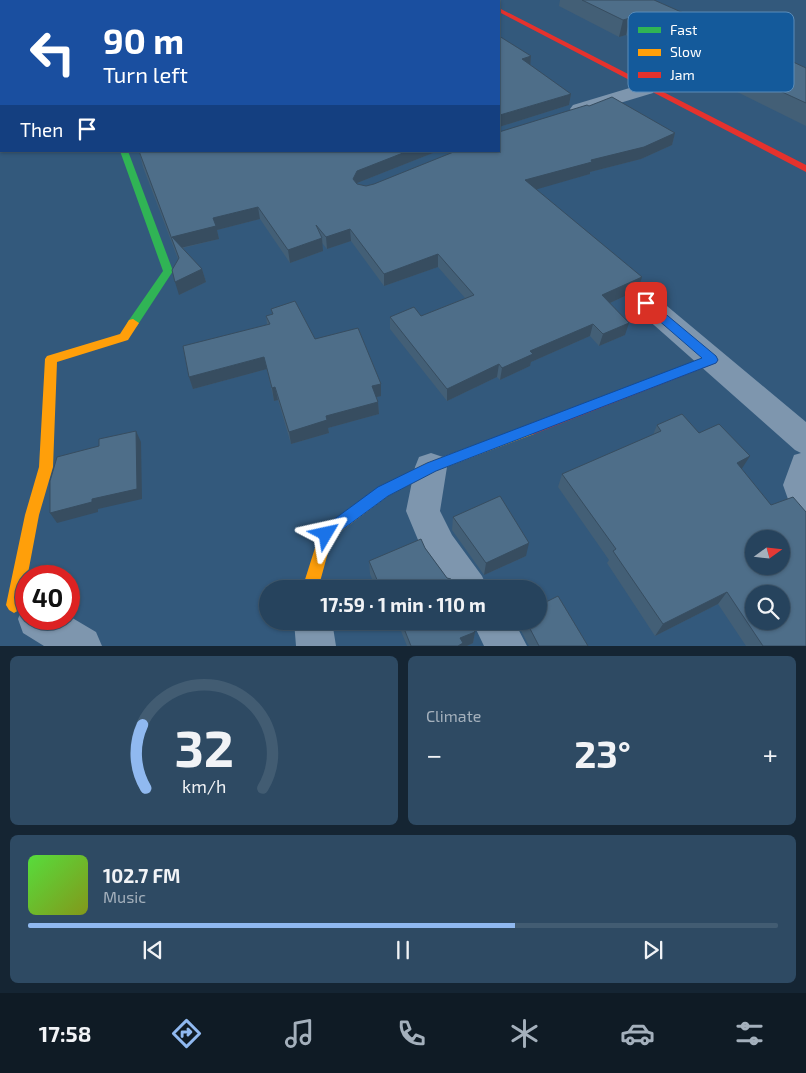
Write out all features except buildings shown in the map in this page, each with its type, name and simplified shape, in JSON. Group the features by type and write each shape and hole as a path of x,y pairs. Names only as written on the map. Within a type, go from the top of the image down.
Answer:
{"main road":[{"path":"500,11 628,77"},
{"path":"500,17 628,80"},
{"path":"652,92 806,174"},
{"path":"657,92 806,169"},
{"path":"25,565 32,515 46,467 52,359 124,337 168,271 124,152"},
{"path":"313,580 326,534 383,492 431,467 712,360"}],"street":[{"path":"564,114 636,92"},
{"path":"646,303 806,441"},
{"path":"806,465 800,484 806,505"},
{"path":"431,467 423,511 439,548 462,580"},
{"path":"54,630 82,646"},
{"path":"314,630 316,646"},
{"path":"497,630 507,646"}],"traffic: fast":[{"path":"124,152 168,271 133,323"}],"traffic: slow":[{"path":"14,605 32,515 46,467 51,359 124,337 133,323"},
{"path":"313,580 326,534 383,492 431,467 529,430"}],"traffic: jam":[{"path":"500,11 628,77"},
{"path":"657,92 806,169"},
{"path":"529,430 712,360"}],"route":[{"path":"326,534 383,492 431,467 712,360 646,303"}]}
